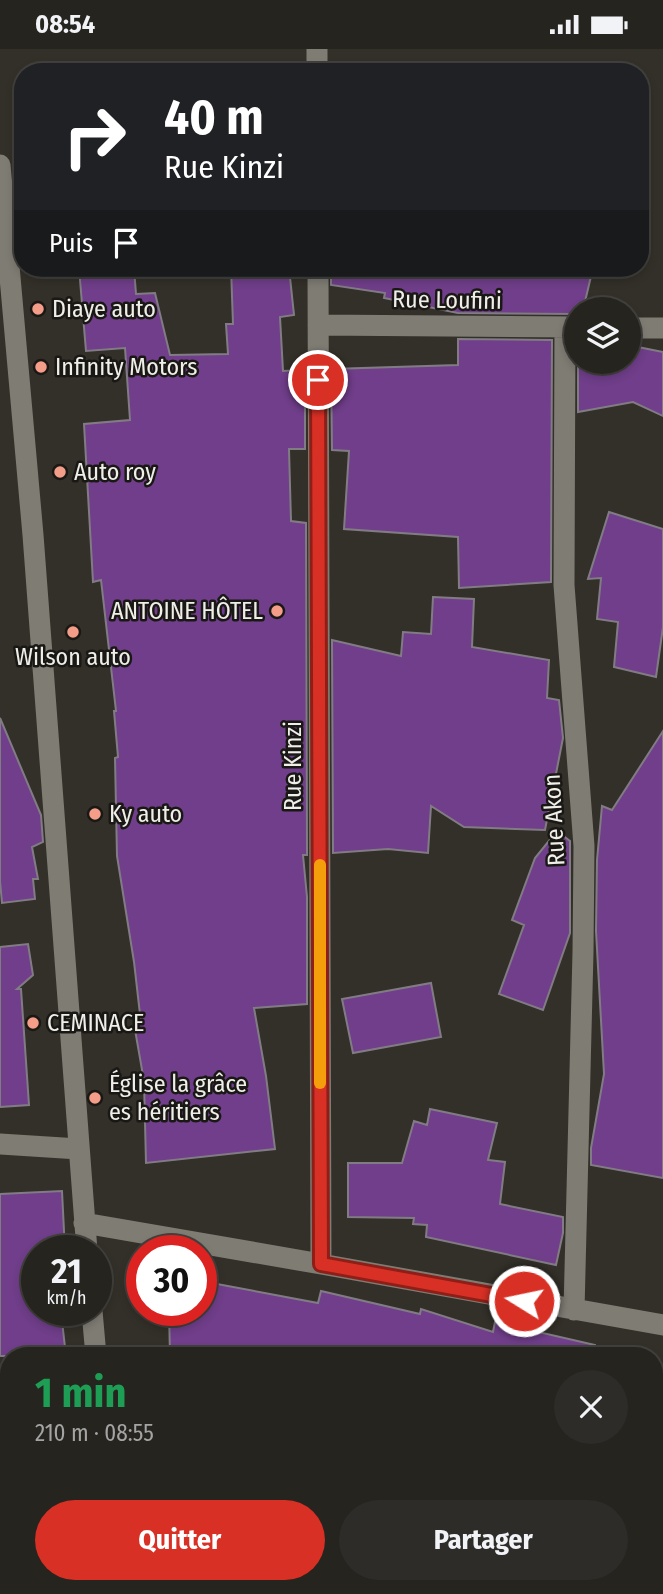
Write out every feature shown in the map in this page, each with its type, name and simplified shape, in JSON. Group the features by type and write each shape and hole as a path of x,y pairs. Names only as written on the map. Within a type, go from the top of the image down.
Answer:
{"street":[{"path":"0,165 33,535 85,1235"},
{"name":"Rue Kinzi","path":"317,277 321,1264"},
{"name":"Rue Loufini","path":"318,325 564,327"},
{"path":"641,328 663,328"},
{"name":"Rue Akon","path":"569,374 564,585 584,846 575,1310"},
{"path":"0,1144 79,1149"},
{"path":"84,1223 663,1325"},
{"path":"93,1326 95,1347"}],"building":[{"path":"80,277 135,277 136,294 155,293 170,355 228,354 226,324 233,324 231,277 290,277 294,315 280,317 283,371 301,370 305,409 305,449 289,449 291,521 306,523 307,855 303,855 307,897 307,1004 254,1008 275,1149 146,1163 144,1081 134,1024 141,1023 117,856 116,711 101,580 93,582 84,424 130,420 125,348 86,351"},
{"path":"331,277 591,277 586,297 564,297 564,314 458,313 384,298 385,293 331,285"},
{"path":"458,339 552,340 551,582 459,588 458,537 344,529 349,451 332,450 331,369 458,365"},
{"path":"641,348 663,352 663,416 633,402 578,412 578,374 641,374"},
{"path":"609,512 663,529 663,627 656,677 614,667 618,622 597,619 601,578 588,579"},
{"path":"433,597 474,599 472,647 549,660 547,698 559,700 563,738 545,830 464,827 431,806 428,853 388,849 333,853 332,640 401,656 403,632 431,634"},
{"path":"0,718 41,815 43,842 32,847 38,879 33,879 35,899 2,903 0,881"},
{"path":"663,731 663,1178 591,1165 591,1148 604,1074 596,931 597,860 602,806 612,810"},
{"path":"557,831 570,841 570,933 543,1010 499,994 524,925 512,920 535,858"},
{"path":"28,944 33,975 17,989 21,989 29,1105 0,1107 0,947"},
{"path":"431,983 441,1037 353,1053 342,999"},
{"path":"430,1109 497,1123 488,1160 505,1162 500,1204 563,1217 563,1233 556,1265 426,1237 427,1225 413,1224 414,1218 348,1217 348,1163 402,1163 414,1121 427,1125"},
{"path":"62,1191 64,1235 21,1235 21,1326 63,1326 65,1347 0,1347 0,1194"},
{"path":"217,1284 318,1303 321,1291 420,1314 421,1309 493,1332 495,1322 595,1345 595,1347 170,1347 169,1326 217,1326"}],"slow traffic":[{"path":"320,865 320,1083"}],"place":[{"name":"Diaye auto","path":"38,309"},
{"name":"Infinity Motors","path":"41,367"},
{"name":"Auto roy","path":"60,472"},
{"name":"ANTOINE HÔTEL","path":"277,611"},
{"name":"Wilson auto","path":"73,632"},
{"name":"Ky auto","path":"95,814"},
{"name":"CEMINACE","path":"33,1023"},
{"name":"Église la grâce es héritiers","path":"95,1098"}],"route":[{"path":"318,380 321,1264 524,1301"}]}
